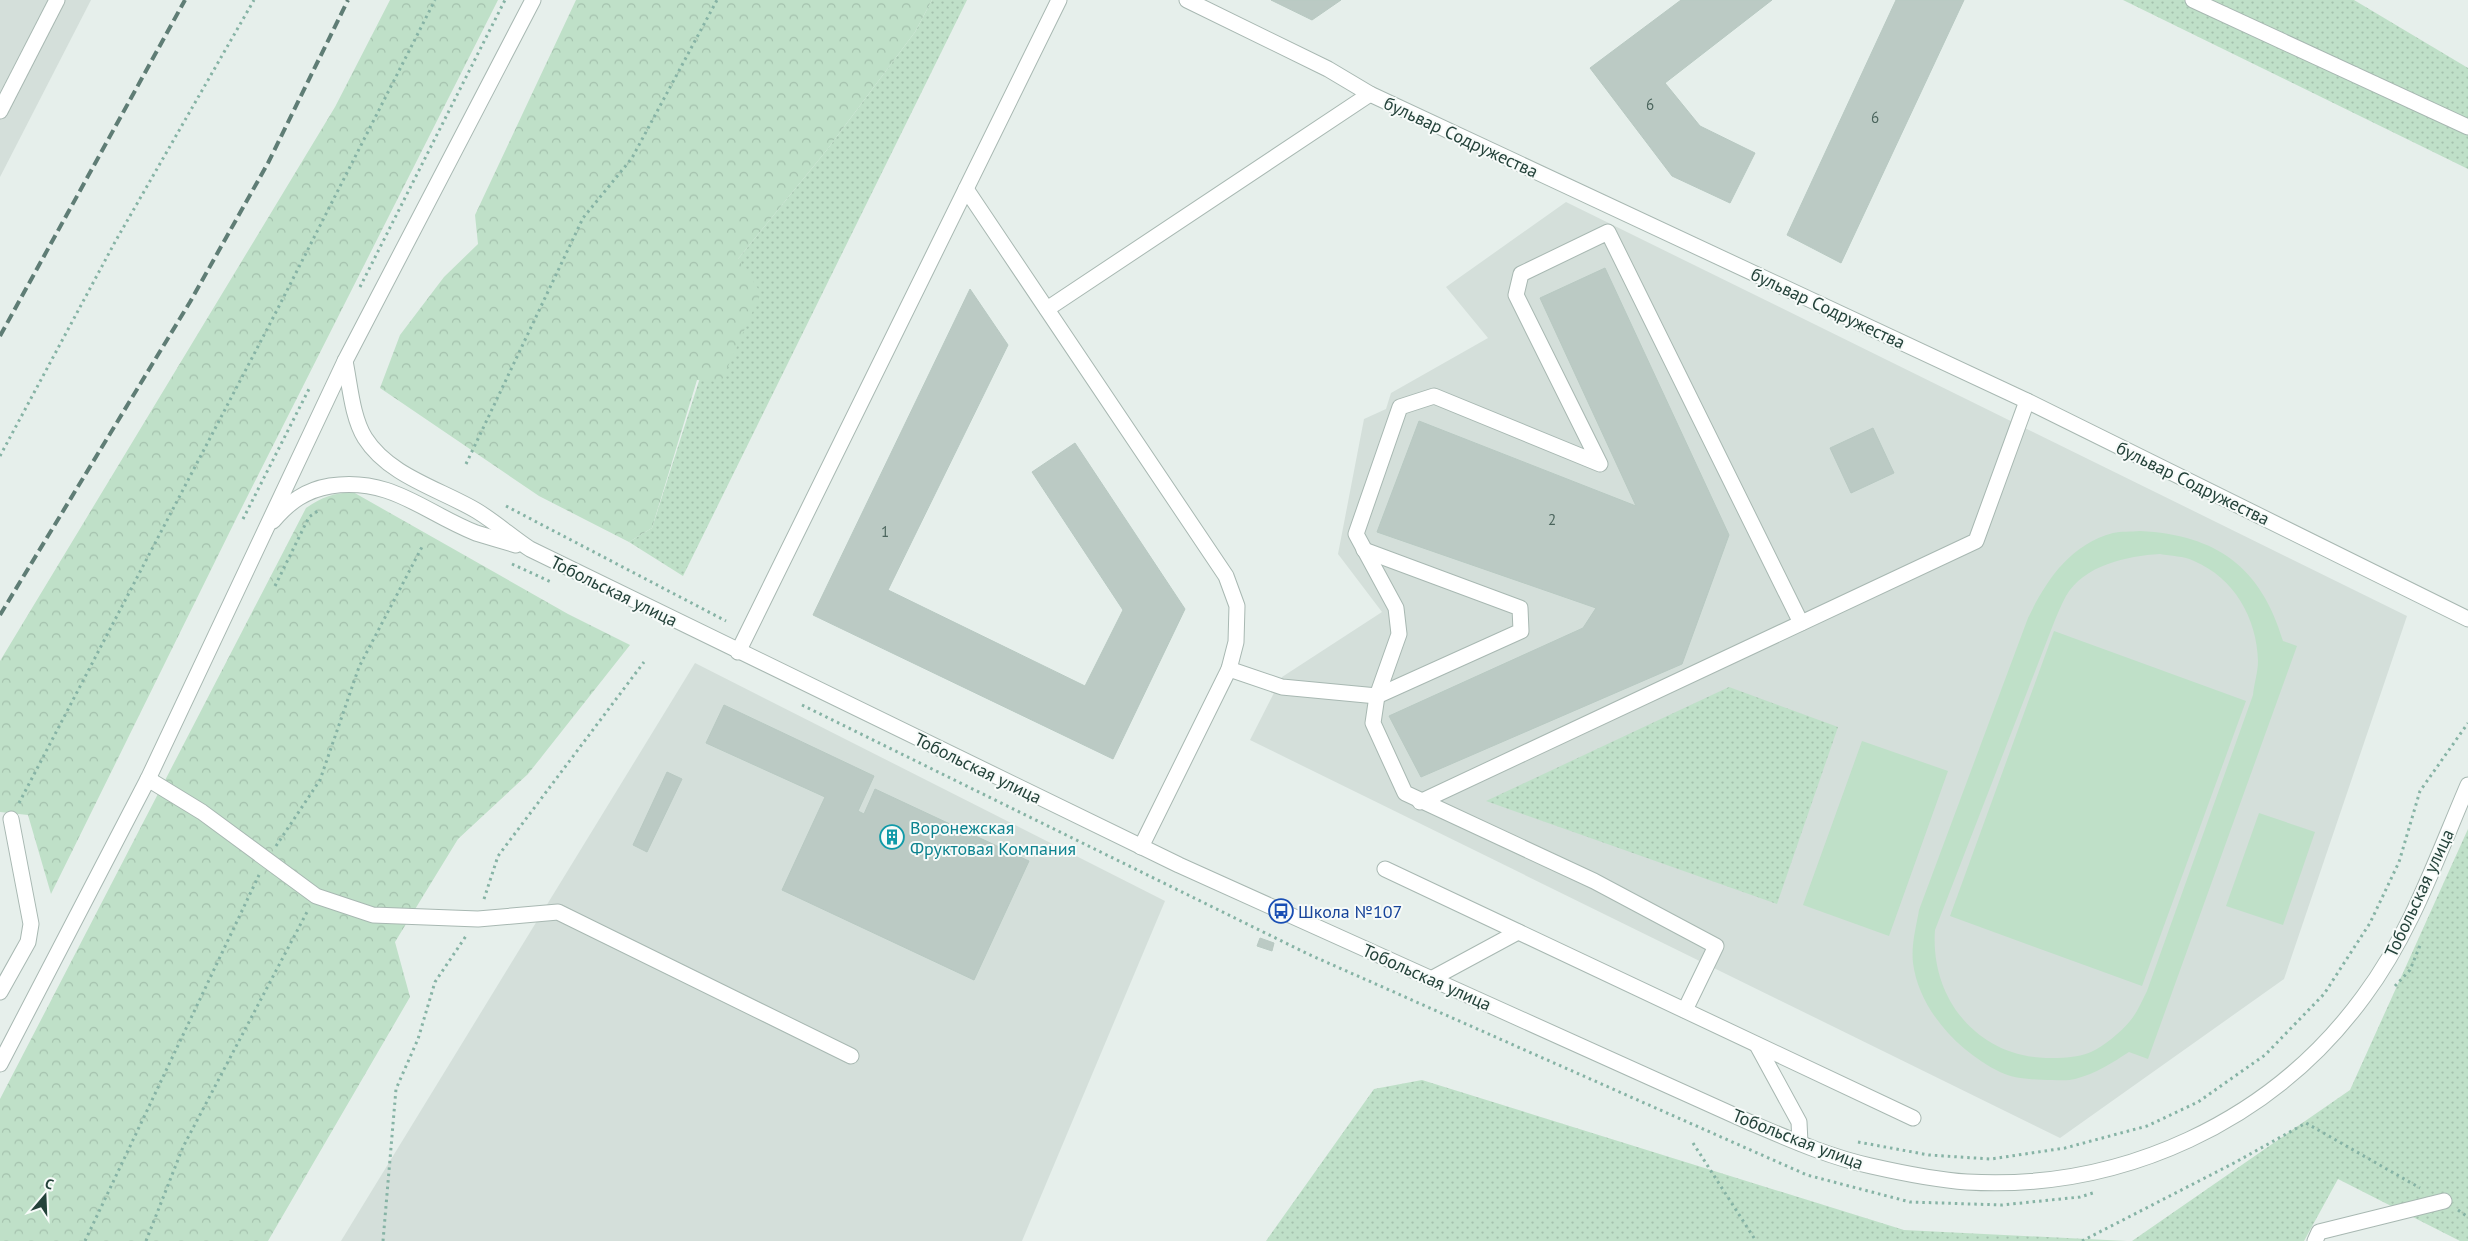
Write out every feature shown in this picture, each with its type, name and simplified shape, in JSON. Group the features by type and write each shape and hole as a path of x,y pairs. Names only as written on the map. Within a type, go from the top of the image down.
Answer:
{"street":[{"path":"0,111 57,0"},
{"path":"2,1055 148,779 344,361 533,0"},
{"path":"738,652 1059,0"},
{"path":"2193,0 2468,127"},
{"name":"бульвар Содружества","path":"1192,1 1328,69 1370,94 2027,401 2468,619"},
{"path":"1046,309 1370,94"},
{"path":"966,189 1226,576 1237,606 1236,642 1229,669 1141,846"},
{"path":"1685,1010 1716,946 1594,881 1420,802 1405,793 1373,723 1376,696 1399,634 1396,608 1356,534 1400,407 1434,396 1600,464 1516,295 1521,274 1608,232 1801,623"},
{"name":"Тобольская улица","path":"344,361 357,418 365,438 378,454 411,477 477,511 530,549 738,652 1141,846 1431,979 1800,1143 1834,1156 1878,1168 1966,1182 2007,1182 2100,1171 2138,1160 2208,1132 2275,1089 2312,1057 2364,996 2408,926 2468,785"},
{"path":"1420,802 1976,541 2027,401"},
{"path":"264,531 278,515 306,492 345,484 363,484 391,491 476,532 530,549"},
{"path":"1229,669 1282,687 1376,696 1521,631 1520,608 1364,550"},
{"path":"148,779 202,812 265,861 316,896 373,914 478,919 558,912 852,1056"},
{"path":"0,992 28,942 31,924 11,819"},
{"path":"1385,869 1913,1118"},
{"path":"1431,979 1518,932"},
{"path":"1757,1045 1799,1122 1800,1143"},
{"path":"2315,1241 2319,1232 2444,1201"}],"path":[{"path":"0,456 115,242 254,0"},
{"path":"11,819 276,314 435,0"},
{"path":"359,290 505,0"},
{"path":"466,464 583,218 632,158 717,0"},
{"path":"243,519 314,378"},
{"path":"504,505 747,632"},
{"path":"275,586 309,517 323,508"},
{"path":"85,1241 265,861 320,780 359,667 423,545"},
{"path":"505,560 559,586"},
{"path":"383,1241 396,1089 418,1039 435,982 478,919 498,856 644,662"},
{"path":"798,703 1308,954 1807,1174 1910,1202 2002,1205 2080,1197 2097,1192"},
{"path":"1852,1141 1929,1155 1991,1159 2065,1148 2147,1126 2198,1102 2265,1055 2324,994 2370,923 2399,862 2420,791 2468,723"},
{"path":"146,1241 183,1147 316,896"},
{"path":"2391,991 2410,970 2424,935"},
{"path":"2082,1241 2306,1123 2444,1201 2468,1217"},
{"path":"1693,1143 1756,1241"}],"shaded area":[{"path":"0,0 91,0 0,177"},
{"path":"1566,202 2407,616 2284,979 2060,1138 1250,740 1282,677 1382,612 1338,554 1364,419 1386,409 1391,393 1488,338 1446,287"},
{"path":"695,663 1165,901 1022,1241 341,1241"}],"green space":[{"path":"390,0 498,0 238,515 51,894 28,815 0,812 0,661 335,107"},
{"path":"576,0 932,0 915,32 826,151 738,259 761,293 721,382 697,380 652,528 629,542 539,496 380,388 400,335 444,277 478,244 475,215"},
{"path":"932,0 967,0 683,576 629,542 652,528 738,259 826,151 915,32"},
{"path":"2123,0 2354,0 2468,68 2468,169"},
{"path":"353,492 568,614 630,645 528,774 458,839 395,942 410,997 268,1241 0,1241 0,1099 306,508 328,496"},
{"path":"2140,531 2192,539 2213,548 2232,560 2248,575 2262,593 2274,615 2283,641 2297,646 2148,1059 2129,1052 2110,1064 2082,1077 2069,1080 2018,1078 2000,1072 1970,1053 1943,1028 1932,1013 1923,997 1913,963 1914,936 1919,910 2028,618 2035,604 2061,566 2084,546 2113,533","holes":["2160,554 2190,559 2208,568 2221,578 2241,601 2248,615 2257,645 2258,665 2253,695 2147,991 2135,1014 2112,1038 2086,1054 2052,1058 2021,1055 1998,1047 1979,1034 1962,1018 1949,999 1940,978 1935,955 1935,930 2053,625 2066,596 2074,585 2084,577 2107,564 2134,557"]},
{"path":"2054,631 2246,701 2142,986 1950,916"},
{"path":"1729,687 1838,727 1777,904 1486,801"},
{"path":"1862,741 1948,771 1889,936 1803,905"},
{"path":"2259,813 2315,832 2283,925 2226,906"},
{"path":"2468,829 2468,1241 2460,1241 2338,1179 2304,1241 2132,1241 2350,1090"},
{"path":"1422,1080 1904,1230 2127,1241 1266,1241 1374,1089"}],"building":[{"path":"1271,0 1341,0 1312,20"},
{"path":"1681,0 1772,0 1665,83 1700,126 1755,153 1730,203 1672,176 1590,68"},
{"path":"1896,0 1964,0 1841,263 1787,235"},
{"path":"1605,268 1729,535 1682,664 1421,777 1389,716 1583,628 1596,608 1377,532 1419,421 1636,506 1540,298"},
{"path":"970,289 1008,345 888,590 1085,686 1123,610 1032,472 1075,443 1185,609 1113,759 813,615"},
{"path":"1873,428 1894,473 1851,493 1830,448"},
{"name":"Воронежская Фруктовая Компания","path":"724,705 874,776 858,811 864,814 875,789 1029,861 974,980 782,890 825,797 706,743"},
{"path":"667,772 682,779 647,852 633,845"},
{"path":"1260,938 1274,943 1272,951 1257,946"}],"railway":[{"path":"0,336 185,0"},
{"path":"0,615 190,302 268,163 348,0"}],"place":[{"name":"Воронежская Фруктовая Компания","path":"892,837"},
{"name":"Школа №107","path":"1281,911"}]}
